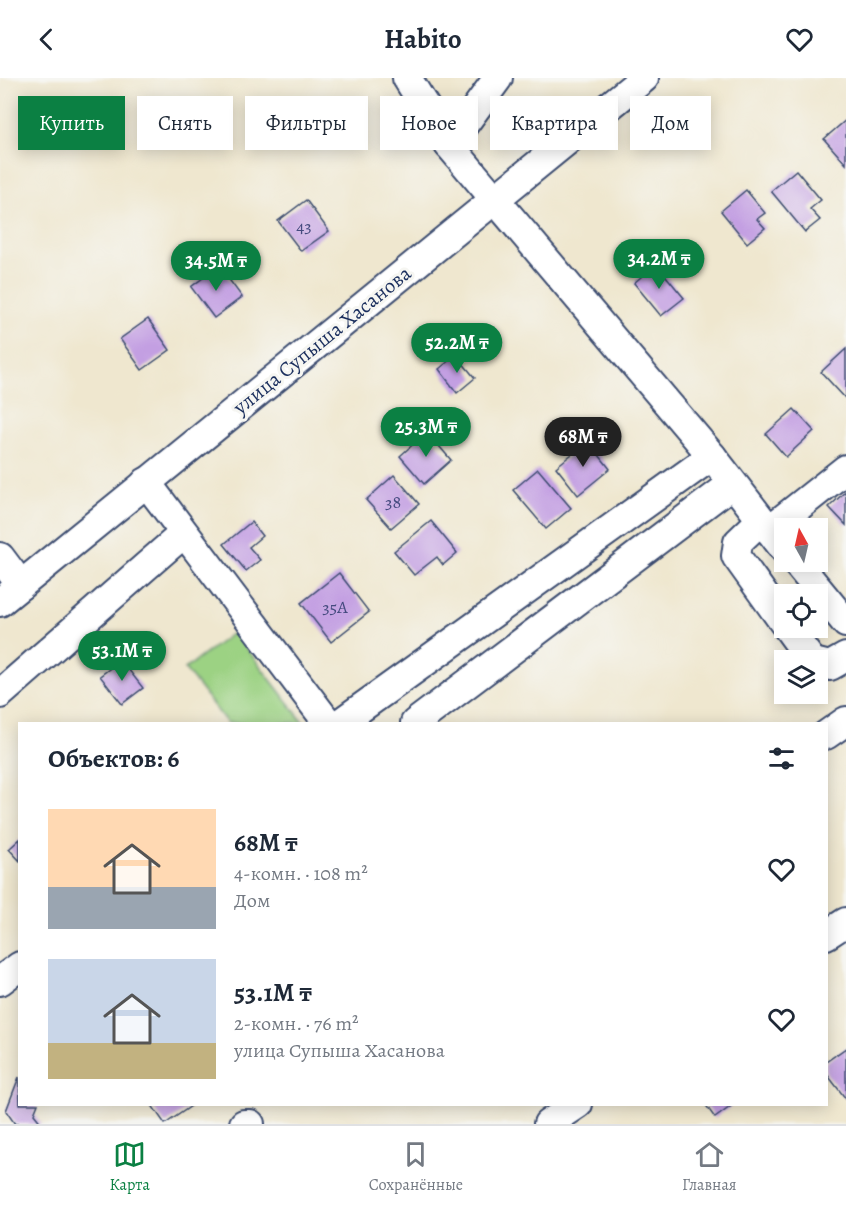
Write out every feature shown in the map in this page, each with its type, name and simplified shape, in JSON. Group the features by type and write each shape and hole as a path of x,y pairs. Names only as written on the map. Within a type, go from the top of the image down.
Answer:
{"street":[{"path":"407,78 418,96"},
{"path":"478,105 498,78"},
{"name":"улица Супыша Хасанова","path":"11,593 644,78"},
{"path":"453,150 712,456 772,533"},
{"path":"341,722 712,456"},
{"path":"774,609 736,556 738,542 772,533 846,469"},
{"path":"146,482 183,534 327,722"},
{"path":"416,722 732,484"},
{"path":"0,694 183,534"},
{"path":"0,557 11,593"},
{"path":"804,572 846,623"},
{"path":"795,638 804,650"},
{"path":"828,666 846,657"},
{"path":"828,734 846,721"},
{"path":"828,934 846,922"},
{"path":"0,981 18,968"},
{"path":"548,1124 575,1106"}],"green space":[{"path":"234,632 303,722 226,722 185,669"}],"building":[{"path":"846,120 846,164 824,139"},
{"path":"796,170 821,200 810,209 820,220 805,232 771,191"},
{"path":"746,190 765,213 757,219 765,228 747,243 721,211"},
{"path":"306,200 329,231 301,251 278,221"},
{"path":"656,264 684,298 661,316 634,283"},
{"path":"219,266 242,297 214,318 191,287"},
{"path":"148,319 170,350 142,370 120,339"},
{"path":"846,349 846,399 821,372"},
{"path":"456,355 475,378 457,393 439,369"},
{"path":"794,409 814,431 786,457 766,434"},
{"path":"427,432 451,460 424,484 400,456"},
{"path":"588,441 610,469 578,495 556,467"},
{"path":"538,469 571,508 546,529 513,490"},
{"path":"394,475 419,504 391,528 366,500"},
{"path":"846,491 846,525 829,507"},
{"path":"431,521 457,553 443,565 437,557 414,575 394,551"},
{"path":"251,522 262,536 249,547 260,560 246,571 224,544"},
{"path":"339,573 369,612 331,642 301,603"},
{"path":"121,660 143,688 122,704 100,676"},
{"path":"18,841 18,859 9,849"},
{"path":"846,1048 846,1099 828,1076 828,1061"},
{"path":"18,1080 18,1106 37,1106 34,1114 42,1124 15,1124 6,1111"},
{"path":"152,1106 191,1106 165,1124"},
{"path":"706,1106 731,1106 715,1118"}]}
